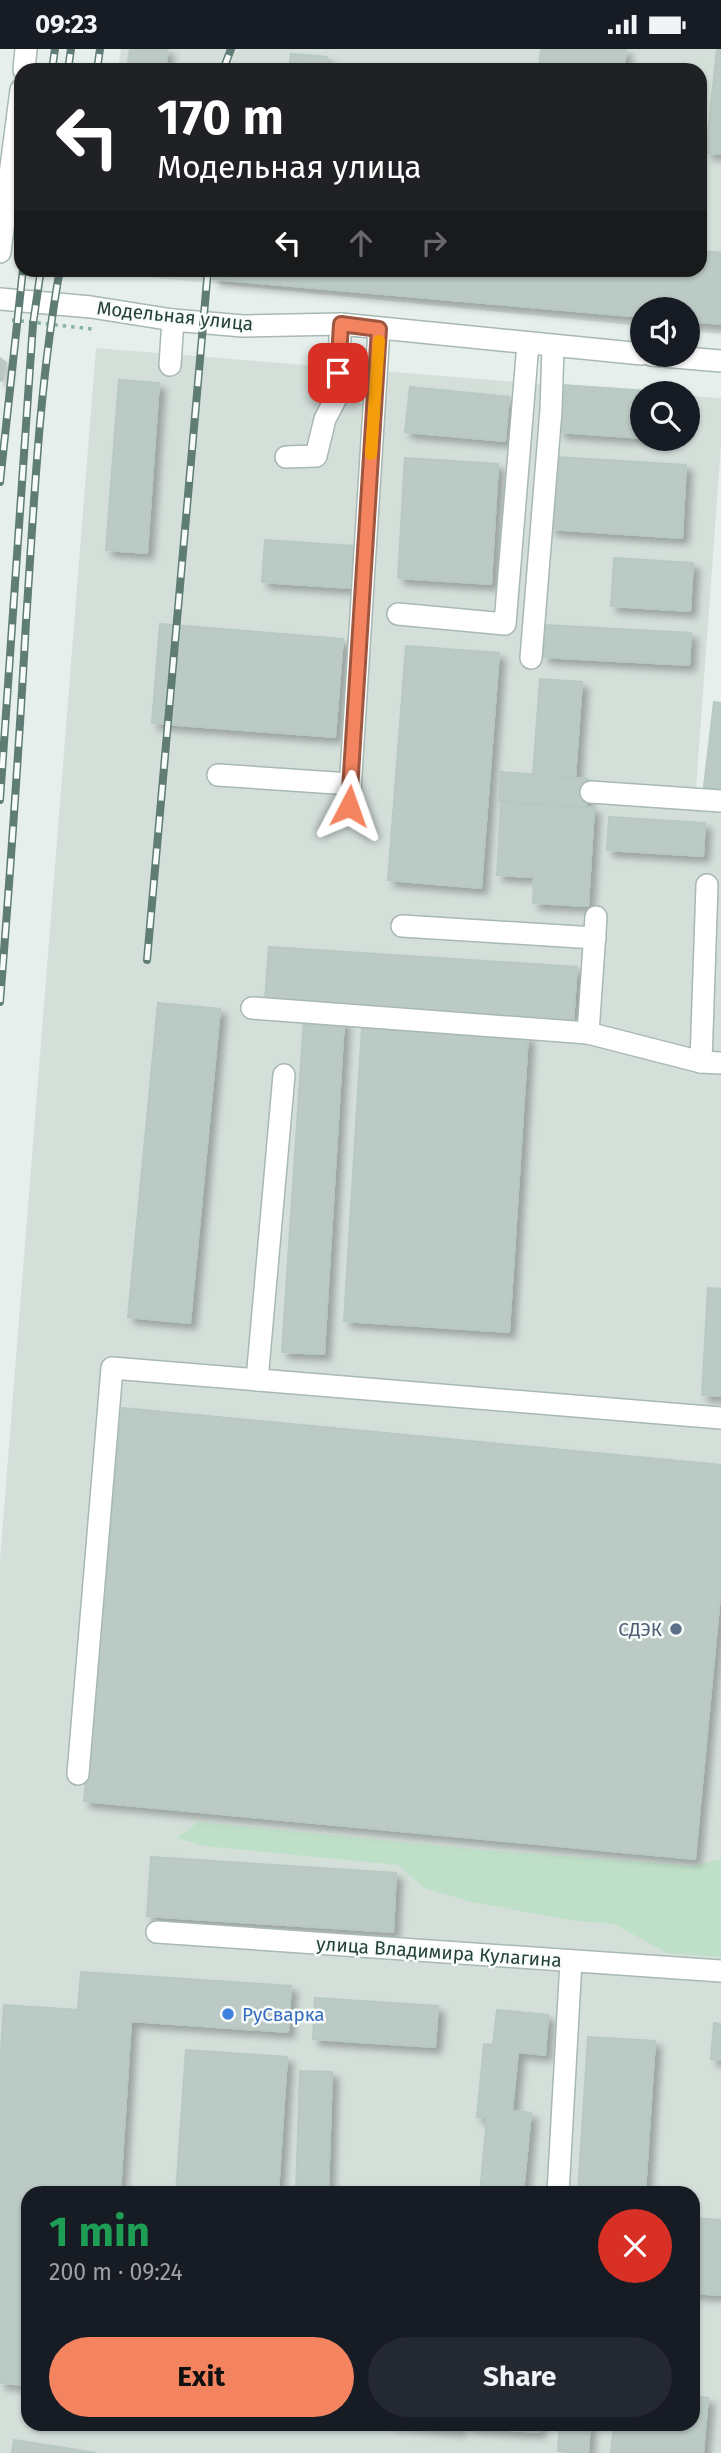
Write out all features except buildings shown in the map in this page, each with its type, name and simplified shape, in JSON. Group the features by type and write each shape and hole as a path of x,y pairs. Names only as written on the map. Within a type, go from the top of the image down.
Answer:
{"street":[{"path":"0,252 14,144"},
{"name":"Модельная улица","path":"0,299 91,307 173,320 243,326 341,324 630,354"},
{"path":"170,365 173,320"},
{"path":"286,457 316,456 324,419 337,398 341,324"},
{"path":"349,806 379,329"},
{"path":"398,614 505,624 528,343"},
{"path":"531,658 551,409 553,347"},
{"path":"700,359 721,361"},
{"path":"218,775 350,784"},
{"path":"591,792 721,801"},
{"path":"252,1008 588,1033 711,1063 707,885"},
{"path":"402,926 595,927 588,1033"},
{"path":"257,1380 284,1075"},
{"path":"78,1774 112,1368 721,1418"},
{"name":"улица Владимира Кулагина","path":"156,1932 721,1971"},
{"path":"558,2186 571,1961"}],"shaded area":[{"path":"121,49 721,49 721,334 700,332 700,297 630,297 630,325 147,277 707,277 707,63 119,63"},
{"path":"96,348 630,391 630,451 700,451 700,397 721,398 721,446 696,788 721,790 721,2453 0,2453 0,1560"}],"green space":[{"path":"198,1822 483,1850 694,1866 721,1859 721,1957 667,1953 614,1924 576,1921 471,1902 424,1888 398,1865 204,1846 177,1838"}],"railway":[{"path":"53,63 55,49"},
{"path":"69,63 71,49"},
{"path":"98,63 100,49"},
{"path":"226,63 231,49"},
{"path":"0,482 22,277"},
{"path":"0,800 33,324 40,277"},
{"path":"0,1002 38,445 59,277"},
{"path":"147,960 207,277"}],"slow traffic":[{"path":"371,454 379,341"}],"place":[{"name":"СДЭК","path":"676,1629"},
{"name":"РуСварка","path":"228,2014"}],"route":[{"path":"338,373 341,324 379,329 349,806"}]}
